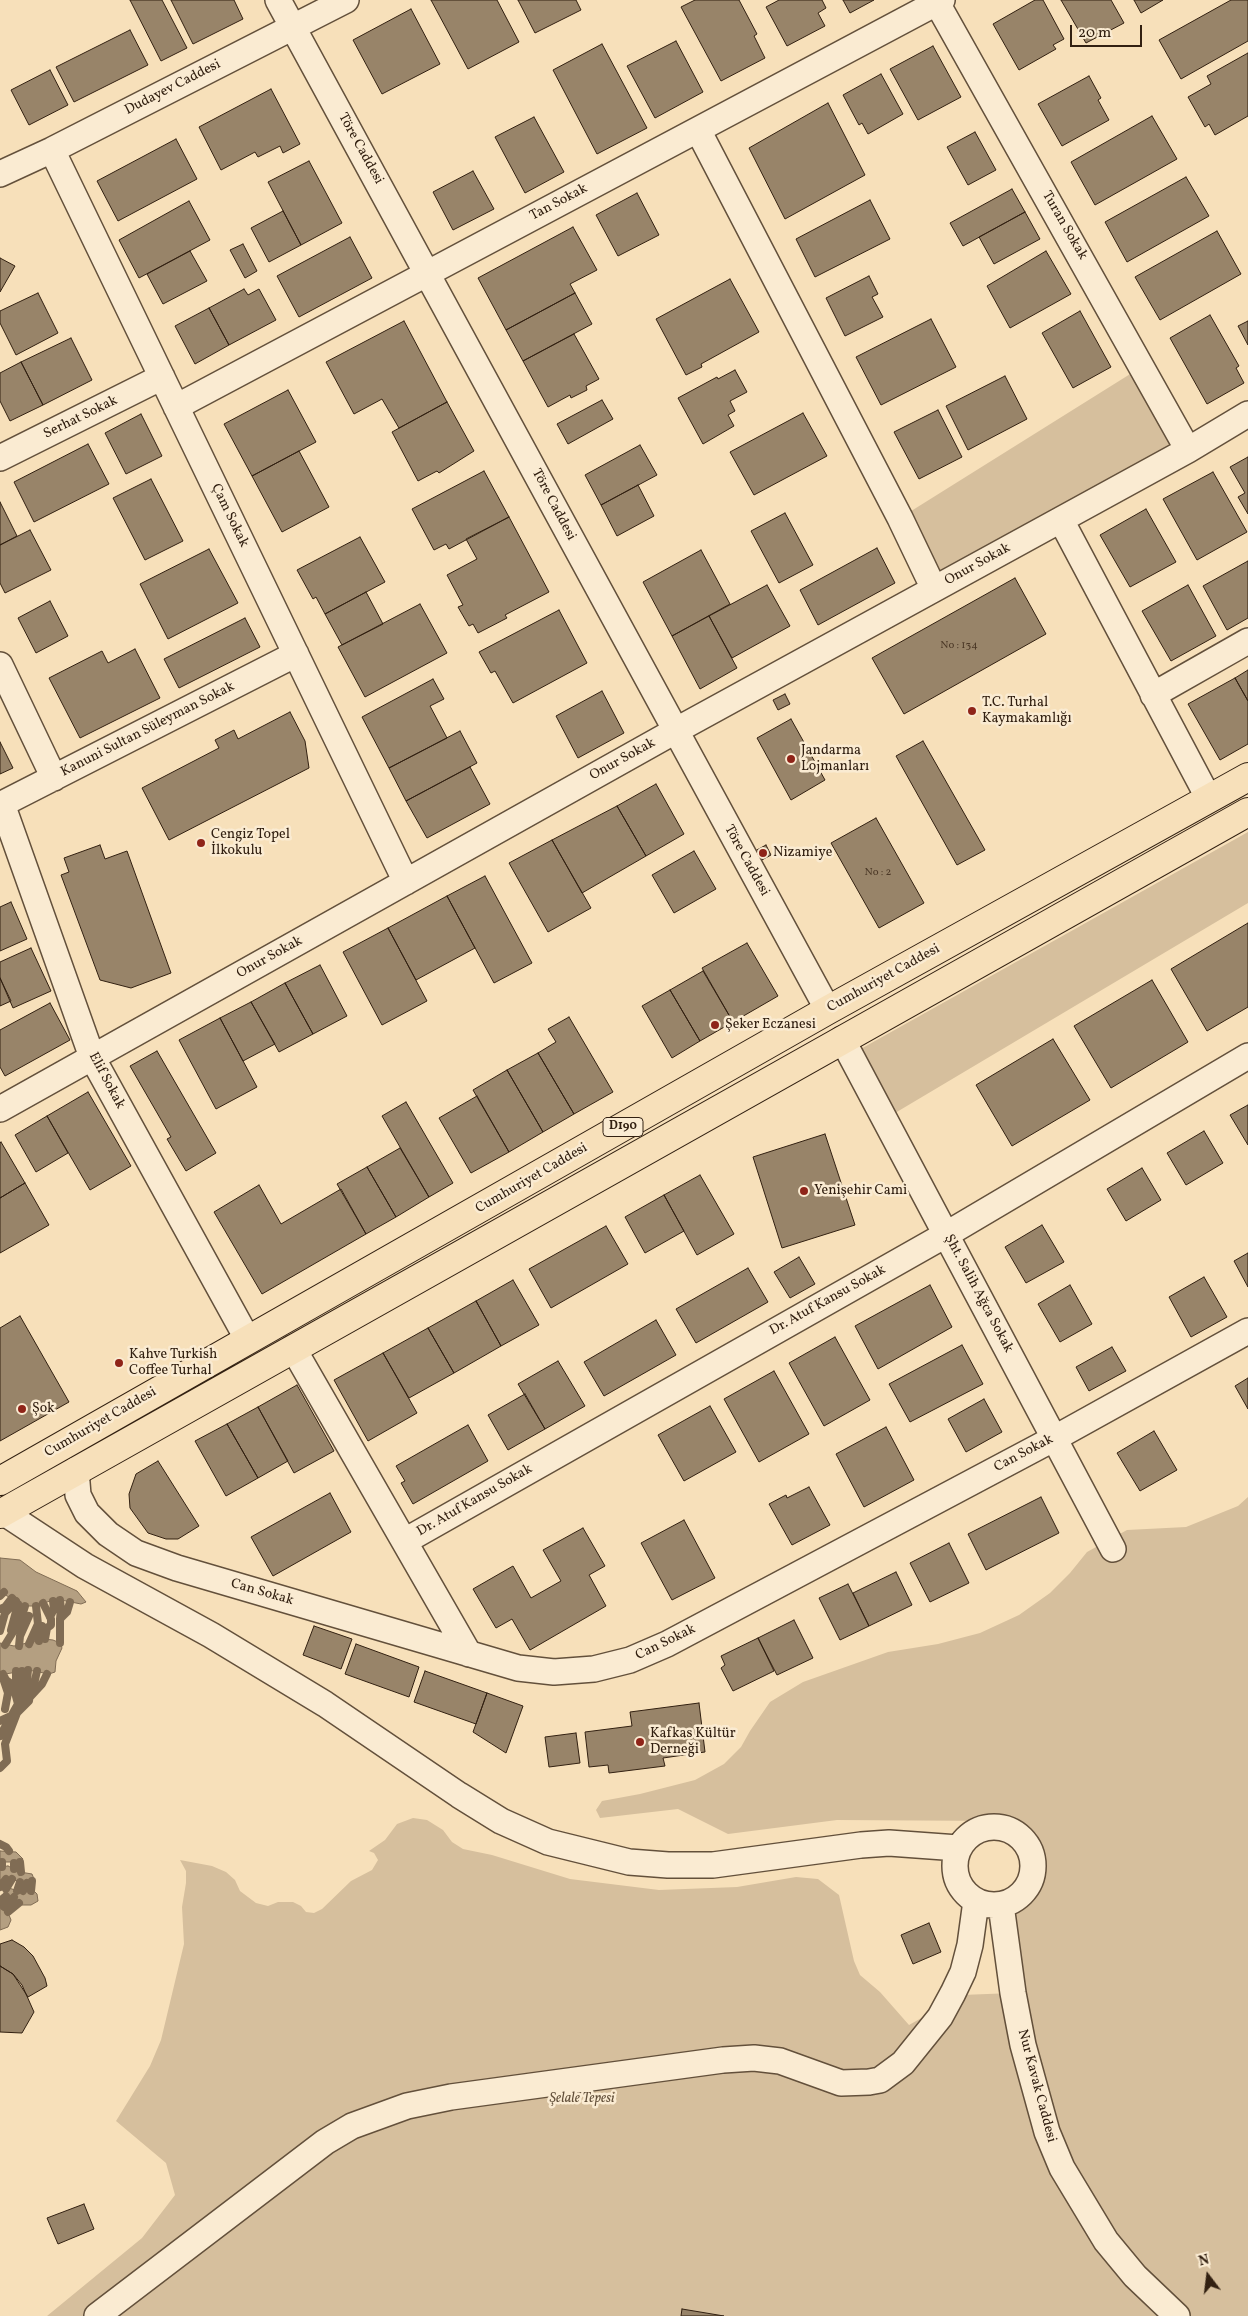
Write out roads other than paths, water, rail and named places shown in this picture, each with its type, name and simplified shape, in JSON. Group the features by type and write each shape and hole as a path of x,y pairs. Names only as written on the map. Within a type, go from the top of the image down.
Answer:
{"highway":[{"name":"Cumhuriyet Caddesi","path":"0,1481 828,1010 1248,777"},
{"name":"Cumhuriyet Caddesi","path":"1,1511 1248,812"},
{"path":"60,1447 76,1470"}],"street":[{"name":"Töre Caddesi","path":"278,0 828,1010"},
{"name":"Dudayev Caddesi","path":"0,174 52,150 346,0"},
{"name":"Tan Sokak","path":"176,407 940,1"},
{"name":"Turan Sokak","path":"940,1 1188,450"},
{"path":"698,130 900,518 934,589"},
{"name":"Çam Sokak","path":"52,150 406,882"},
{"name":"Serhat Sokak","path":"0,458 162,377"},
{"name":"Onur Sokak","path":"0,1109 675,731 1188,450 1248,414"},
{"path":"1061,520 1209,799"},
{"path":"1153,695 1248,641"},
{"name":"Kanuni Sultan Süleyman Sokak","path":"1,805 296,654"},
{"path":"0,665 54,778"},
{"name":"Elif Sokak","path":"1,805 92,1057 248,1340"},
{"name":"Şht. Salih Ağca Sokak","path":"842,1039 1114,1549"},
{"name":"Dr. Atuf Kansu Sokak","path":"404,1541 947,1234 1248,1056"},
{"name":"Can Sokak","path":"76,1470 78,1495 81,1503 102,1528 118,1543 136,1553 177,1568 518,1668 554,1672 594,1669 630,1660 667,1644 1055,1438 1248,1331"},
{"path":"294,1348 469,1654"},
{"path":"1,1511 76,1560 211,1635 325,1704 459,1795 501,1821 548,1842 629,1862 668,1865 713,1864 861,1844 899,1844 958,1848"},
{"path":"76,1560 102,1528"},
{"path":"987,1826 999,1826 1011,1830 1026,1842 1033,1859 1030,1883 1013,1900 1001,1904 988,1905 976,1901 966,1894 958,1884 954,1872 954,1860 958,1848 965,1838 975,1830 987,1826"},
{"path":"97,2316 325,2142 352,2126 407,2106 460,2095 723,2060 754,2058 780,2061 841,2084 880,2080 904,2062 940,2017 953,1993 963,1972 970,1945 976,1901"},
{"name":"Nur Kavak Caddesi","path":"1001,1904 1013,1992 1023,2045 1047,2132 1062,2168 1106,2241 1135,2276 1177,2316"}],"waterway":[{"path":"0,1596 4,1592"},
{"path":"0,1609 5,1607 12,1598"},
{"path":"60,1600 60,1619"},
{"path":"0,1631 5,1613 16,1601"},
{"path":"50,1617 54,1609 53,1601"},
{"path":"60,1643 60,1619 67,1612 70,1602"},
{"path":"43,1603 51,1619 51,1625 47,1628 45,1639"},
{"path":"11,1630 18,1604"},
{"path":"5,1645 21,1619 25,1606"},
{"path":"29,1644 38,1624 36,1606"},
{"path":"19,1646 20,1636 29,1616"},
{"path":"39,1641 42,1626"},
{"path":"0,1721 17,1713 29,1701 28,1670"},
{"path":"16,1671 16,1689"},
{"path":"18,1702 22,1689 22,1671"},
{"path":"17,1708 35,1680 37,1671"},
{"path":"0,1736 18,1704 13,1685 6,1680 3,1674"},
{"path":"30,1697 42,1684 47,1674"},
{"path":"2,1675 8,1693 5,1709"},
{"path":"0,1768 7,1761 5,1744 17,1713"},
{"path":"0,1844 9,1851"},
{"path":"2,1862 2,1867"},
{"path":"20,1862 21,1872"},
{"path":"14,1863 14,1869"},
{"path":"0,1887 6,1879"},
{"path":"6,1889 12,1879"},
{"path":"31,1891 32,1881"},
{"path":"17,1891 20,1882"},
{"path":"23,1891 27,1883"},
{"path":"0,1901 6,1896"},
{"path":"4,1907 14,1897"},
{"path":"8,1912 19,1903"}],"place":[{"name":"T.C. Turhal Kaymakamlığı","path":"972,711"},
{"name":"Jandarma Lojmanları","path":"791,759"},
{"name":"Cengiz Topel İlkokulu","path":"201,843"},
{"name":"Nizamiye","path":"763,853"},
{"name":"Şeker Eczanesi","path":"715,1025"},
{"name":"Yenişehir Cami","path":"804,1191"},
{"name":"Kahve Turkish Coffee Turhal","path":"119,1363"},
{"name":"Şok","path":"22,1409"},
{"name":"Kafkas Kültür Derneği","path":"640,1742"}],"park label":[{"name":"Şelale Tepesi","path":"582,2099"}]}
